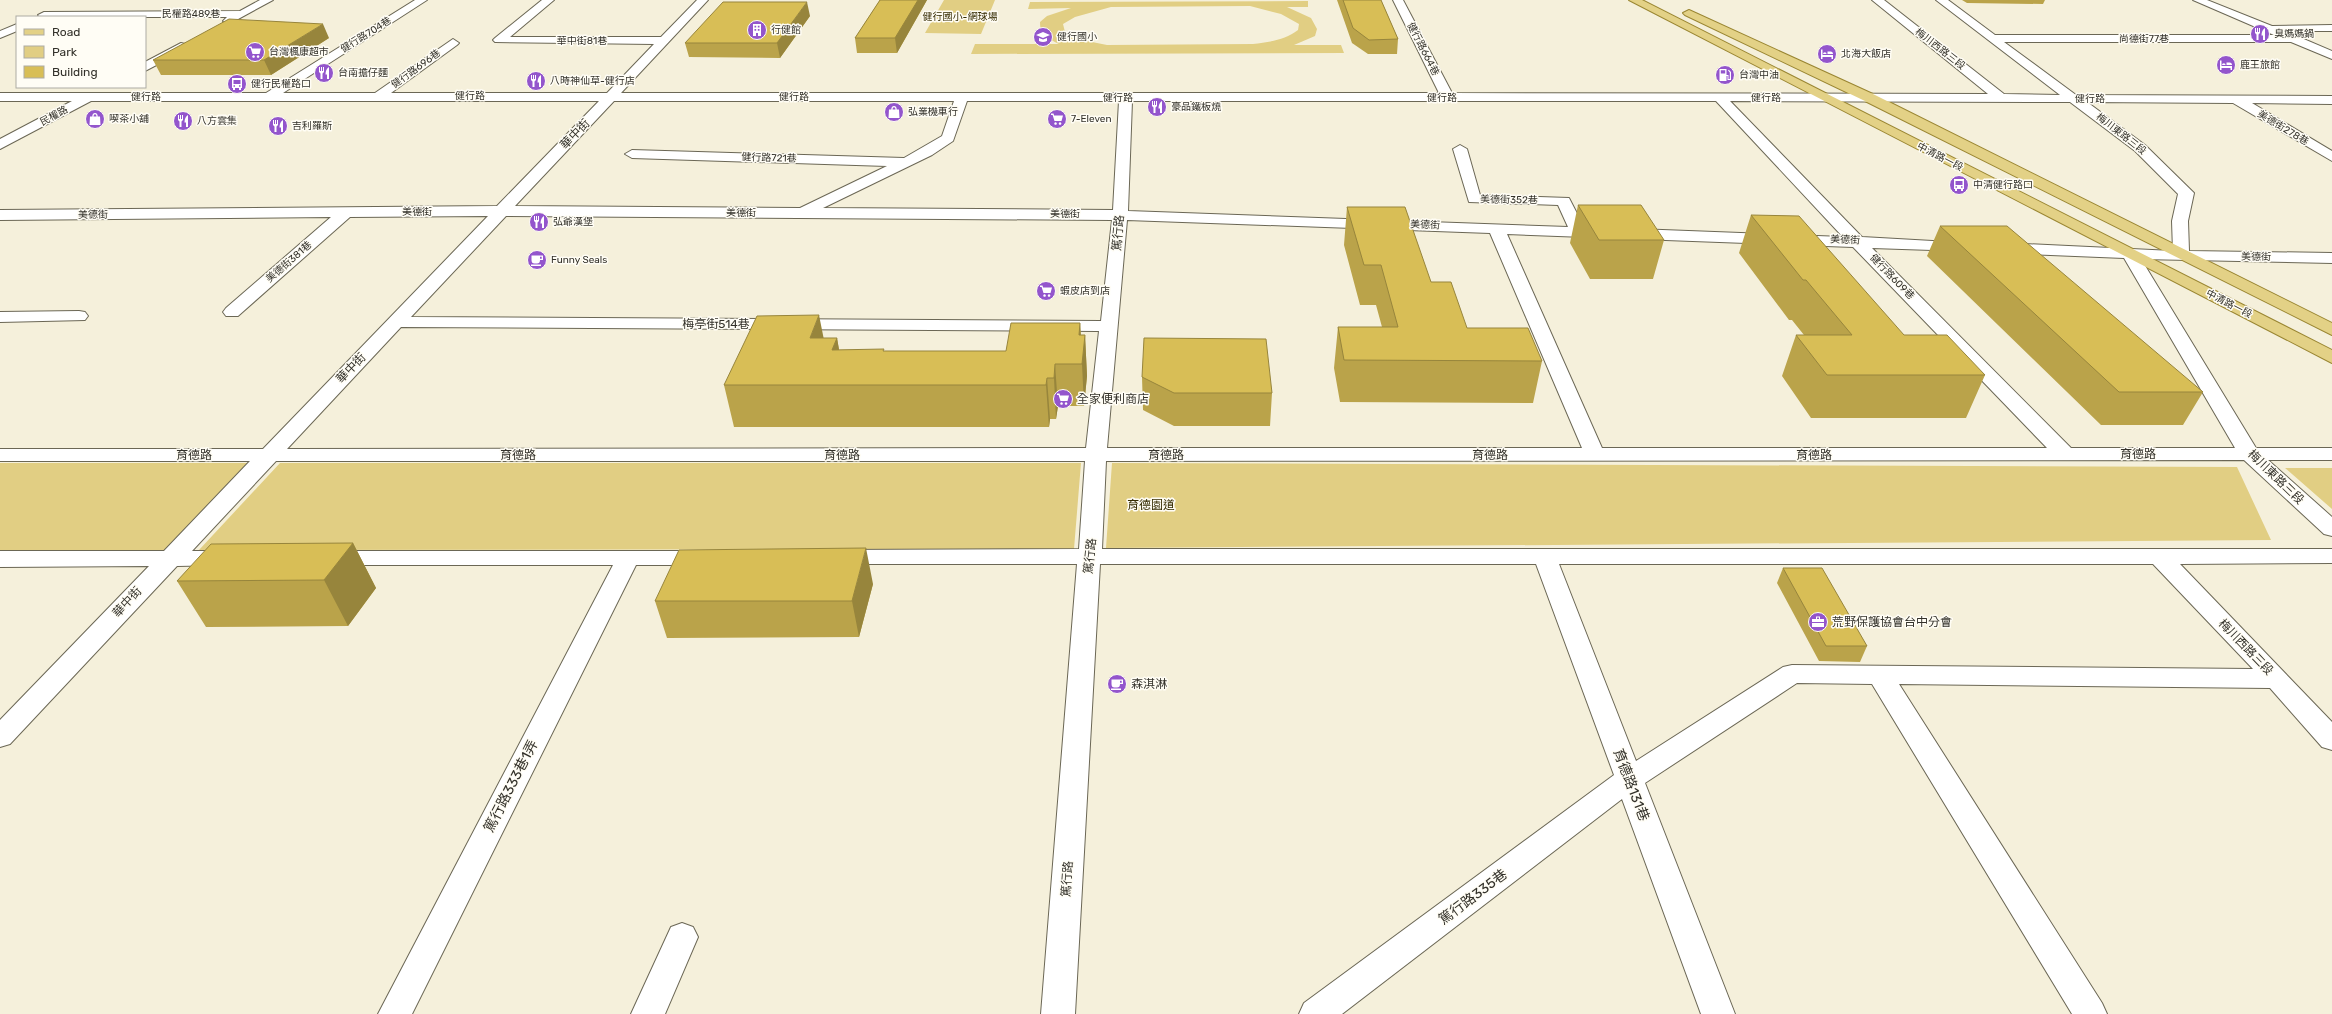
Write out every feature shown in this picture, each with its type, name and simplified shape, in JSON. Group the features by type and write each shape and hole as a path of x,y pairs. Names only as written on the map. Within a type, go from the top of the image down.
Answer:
{"main road":[{"name":"中清路一段","path":"1634,0 1822,98 2332,357"},
{"name":"中清路一段","path":"1675,6 1870,98 2181,256 2332,330"}],"street":[{"path":"216,28 268,0"},
{"name":"健行路704巷","path":"270,96 422,0"},
{"name":"華中街81巷","path":"549,0 499,40 665,41"},
{"name":"華中街","path":"0,737 169,558 703,0"},
{"name":"健行路664巷","path":"1398,0 1448,98"},
{"name":"梅川西路三段","path":"1877,0 2002,98"},
{"name":"梅川東路三段","path":"1941,0 2140,148 2186,193 2180,221 2181,256"},
{"path":"2198,0 2332,55"},
{"path":"42,16 71,3"},
{"name":"民權路489巷","path":"42,16 242,14"},
{"path":"0,35 16,27"},
{"path":"2265,28 2332,28"},
{"path":"0,38 16,38"},
{"name":"尚德街77巷","path":"1994,38 2293,39"},
{"path":"146,66 190,42"},
{"name":"健行路696巷","path":"379,96 453,42"},
{"name":"民權路","path":"0,145 106,88"},
{"name":"健行路","path":"0,97 2002,98 2332,100"},
{"path":"802,213 905,162 948,138 962,98"},
{"name":"篤行路","path":"1058,1014 1093,529 1096,455 1120,215 1126,98"},
{"name":"健行路609巷","path":"1720,98 1856,241 2065,454"},
{"name":"美德街278巷","path":"2235,99 2332,157"},
{"name":"美德街352巷","path":"1460,149 1474,199 1564,201 1576,230"},
{"name":"健行路721巷","path":"632,154 905,162"},
{"name":"美德街","path":"0,216 501,211 1120,215 1576,230 2181,256 2332,258"},
{"name":"美德街381巷","path":"232,312 346,212"},
{"path":"1496,228 1596,455"},
{"name":"梅川東路三段","path":"2130,254 2249,454 2332,529"},
{"path":"0,317 79,316"},
{"name":"梅亭街514巷","path":"395,322 1109,326"},
{"name":"育德路","path":"0,455 2332,454"},
{"name":"梅川西路三段","path":"2159,556 2277,679 2332,740"},
{"path":"819,558 2332,556"},
{"name":"育德路131巷","path":"1545,557 1718,1014"},
{"path":"0,559 248,558"},
{"path":"311,558 723,558"},
{"name":"篤行路333巷1弄","path":"395,1014 628,558"},
{"name":"篤行路335巷","path":"1316,1014 1629,779 1792,674 2277,679"},
{"path":"1880,675 2090,1014"},
{"path":"648,1014 682,937"}],"green space":[{"name":"健行國小-網球場","path":"944,0 995,0 981,34 925,33"},
{"path":"1308,1 1308,7 1287,7 1311,18 1317,29 1315,36 1294,45 1341,45 1344,53 971,54 975,44 1059,44 1043,34 1040,27 1040,22 1047,16 1071,8 1028,9 1030,2","holes":["1250,6 1281,14 1299,24 1298,30 1283,38 1253,44 1107,45 1072,38 1065,32 1063,24 1075,17 1111,7"]},
{"path":"0,463 249,463 166,550 0,551"},
{"path":"280,463 1081,463 1074,549 199,550"},
{"name":"育德園道","path":"1112,463 2237,467 2271,540 1106,548"},
{"path":"2285,468 2332,468 2332,509"}],"building":[{"path":"880,0 918,0 895,38 855,38"},
{"path":"1343,0 1381,0 1398,39 1369,40 1353,28"},
{"path":"723,2 807,2 777,43 685,43"},
{"path":"229,19 323,24 264,60 153,60"},
{"path":"1578,205 1641,205 1664,240 1599,240"},
{"path":"1347,207 1405,207 1431,282 1451,282 1467,328 1528,328 1542,361 1344,360 1338,327 1398,327 1381,265 1364,265"},
{"path":"1751,215 1799,216 1904,335 1947,335 1985,375 1827,375 1796,335 1852,335 1806,280 1803,280"},
{"path":"1940,226 2007,226 2203,392 2119,392"},
{"path":"819,315 810,338 837,338 832,350 884,349 883,351 1006,351 1011,323 1080,323 1079,335 1085,335 1082,364 1055,364 1054,378 1047,378 1046,385 724,385 757,316"},
{"path":"1144,338 1266,339 1272,393 1174,393 1142,377"},
{"path":"353,543 324,580 177,581 211,544"},
{"path":"866,548 852,601 655,601 679,550"},
{"path":"1783,568 1822,568 1867,646 1826,646"}],"place":[{"name":"行健館","path":"757,30"},
{"name":"臭媽媽鍋","path":"2260,34"},
{"name":"健行國小","path":"1043,37"},
{"name":"台灣楓康超市","path":"255,52"},
{"name":"北海大飯店","path":"1827,54"},
{"name":"鹿王旅館","path":"2226,65"},
{"name":"台南擔仔麵","path":"324,73"},
{"name":"台灣中油","path":"1725,75"},
{"name":"八時神仙草-健行店","path":"536,81"},
{"name":"健行民權路口","path":"237,84"},
{"name":"豪品鐵板燒","path":"1157,107"},
{"name":"弘業機車行","path":"894,112"},
{"name":"喫茶小舖","path":"95,119"},
{"name":"7-Eleven","path":"1057,119"},
{"name":"八方雲集","path":"183,121"},
{"name":"吉利羅斯","path":"278,126"},
{"name":"中清健行路口","path":"1959,185"},
{"name":"弘爺漢堡","path":"539,222"},
{"name":"Funny Seals","path":"537,260"},
{"name":"蝦皮店到店","path":"1046,291"},
{"name":"全家便利商店","path":"1063,399"},
{"name":"荒野保護協會台中分會","path":"1818,622"},
{"name":"森淇淋","path":"1117,684"}]}
